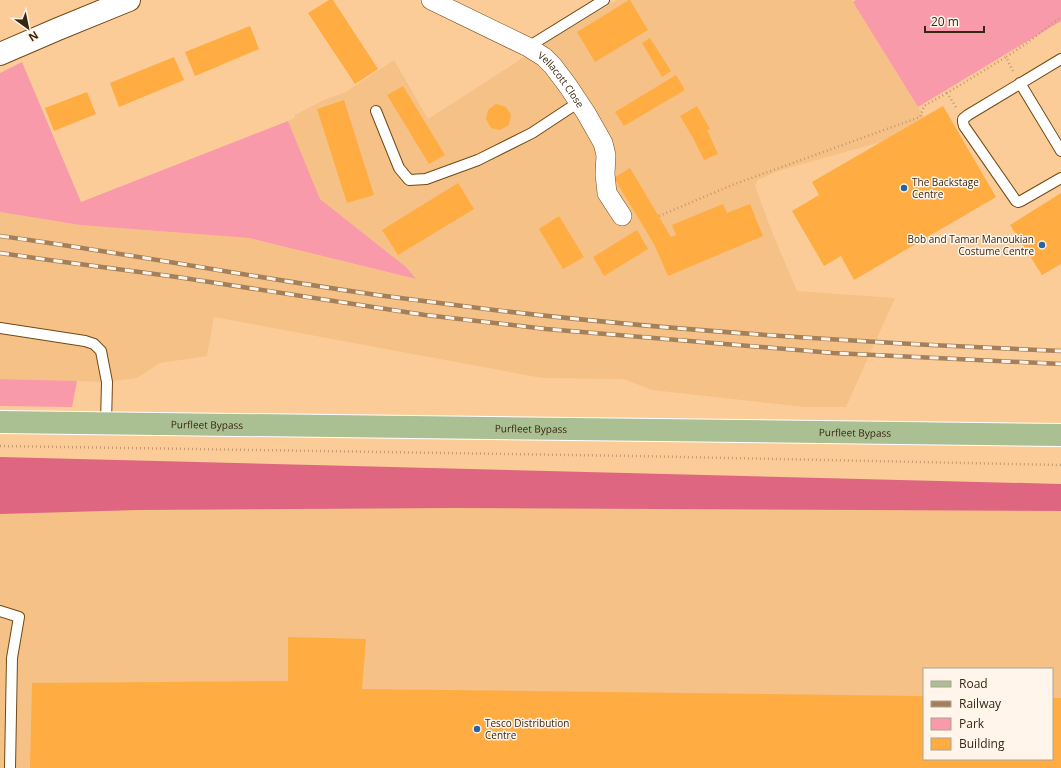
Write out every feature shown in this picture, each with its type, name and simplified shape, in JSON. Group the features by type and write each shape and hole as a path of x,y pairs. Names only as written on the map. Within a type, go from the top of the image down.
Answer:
{"main road":[{"name":"Purfleet Bypass","path":"0,422 1061,435"}],"street":[{"name":"Vellacott Close","path":"430,0 528,47 544,57 553,66 579,102 596,130 605,149 607,194 622,216"},
{"path":"0,54 123,1"}],"lane":[{"path":"528,47 604,0"},
{"path":"1061,59 963,119 964,126 1016,201 1022,201 1061,178"},
{"path":"1020,83 1061,151"},
{"path":"376,112 399,168 409,180 426,178 478,160 532,133 579,102"},
{"path":"0,328 86,341 94,344 101,351 107,382 106,423"},
{"path":"0,610 19,617 12,658 10,768"}],"path":[{"path":"659,216 732,185 920,117 924,106 1027,44 1061,17"},
{"path":"1006,57 1020,83"},
{"path":"947,93 963,119"},
{"path":"0,446 643,456 1061,465"}],"shaded area":[{"path":"617,0 852,0 924,117 881,142 781,170 758,180 755,186 772,232 797,291 895,298 846,407 805,407 652,390 624,379 542,378 214,317 207,356 160,363 137,378 107,382 0,379 0,212 80,225 249,238 415,279 406,267 320,199 288,121 295,118 295,115 324,100 346,92 394,60 428,119 549,41"},
{"path":"0,457 1061,484 1061,511 454,508 138,510 0,514"},
{"path":"0,493 1061,503 1061,768 0,768"}],"green space":[{"path":"856,0 1061,0 1061,21 918,107 853,2"},
{"path":"22,62 81,202 288,121 320,199 406,267 416,279 249,238 80,225 0,212 0,73"},
{"path":"0,379 77,381 72,407 0,406"}],"building":[{"path":"329,0 333,0 378,69 355,84 308,13"},
{"path":"629,0 648,30 595,62 577,32"},
{"path":"250,26 259,49 195,76 185,52"},
{"path":"650,38 671,71 662,77 642,43"},
{"path":"174,57 184,80 119,107 110,83"},
{"path":"676,75 685,90 624,126 615,112"},
{"path":"403,86 445,155 429,164 387,95"},
{"path":"87,92 96,114 54,131 45,108"},
{"path":"344,100 374,195 347,203 317,109"},
{"path":"496,104 506,107 511,115 509,125 500,130 491,128 486,119 488,110"},
{"path":"697,106 710,129 707,130 718,154 704,160 680,116"},
{"name":"The Backstage Centre","path":"943,106 996,197 854,280 841,256 824,266 792,211 819,195 812,182"},
{"path":"630,168 671,237 676,235 672,225 723,204 727,213 750,204 763,236 668,276 654,244 614,178"},
{"path":"458,183 474,209 398,255 382,230"},
{"name":"Bob and Tamar Manoukian Costume Centre","path":"1061,193 1061,264 1042,275 1010,225"},
{"path":"559,216 584,257 563,269 539,229"},
{"path":"637,230 648,249 604,276 593,257"},
{"name":"Tesco Distribution Centre","path":"288,637 366,639 362,689 923,696 923,760 1053,760 1053,698 1061,698 1061,768 30,768 32,683 288,681"}],"railway":[{"path":"0,236 377,295 565,318 777,336 1061,351"},
{"path":"0,253 177,277 425,315 546,329 833,353 1061,364"}],"place":[{"name":"The Backstage Centre","path":"904,188"},
{"name":"Bob and Tamar Manoukian Costume Centre","path":"1042,245"},
{"name":"Tesco Distribution Centre","path":"477,729"}]}
